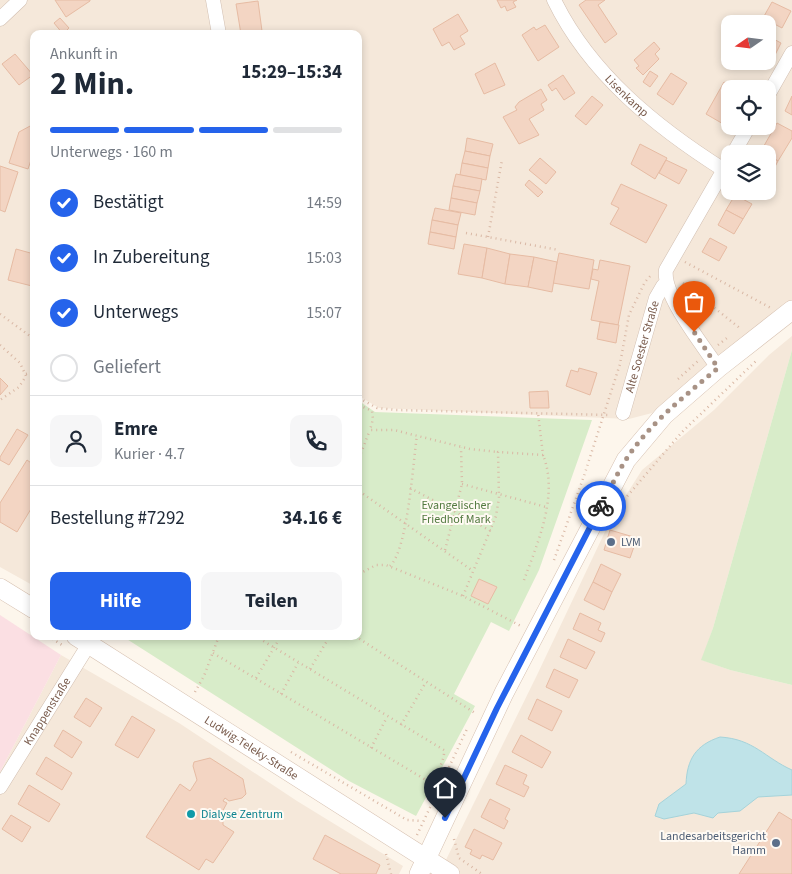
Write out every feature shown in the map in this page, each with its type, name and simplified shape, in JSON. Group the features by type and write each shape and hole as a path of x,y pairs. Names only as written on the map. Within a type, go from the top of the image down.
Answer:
{"main road":[{"path":"423,867 500,701 626,460 664,415 718,368 792,310"},
{"path":"0,588 30,607"},
{"name":"Ludwig-Teleky-Straße","path":"88,640 423,867 450,874"}],"street":[{"path":"0,19 20,0"},
{"path":"212,0 217,30"},
{"name":"Lisenkamp","path":"554,0 581,43 623,93 654,123 721,161"},
{"path":"776,81 792,53"},
{"name":"Alte Soester Straße","path":"718,368 670,294 666,285 666,270 721,174"},
{"name":"Alte Soester Straße","path":"622,413 656,298 662,286 666,285"},
{"name":"Knappenstraße","path":"0,787 85,640"}],"path":[{"path":"488,237 502,160"},
{"path":"466,233 560,250"},
{"path":"683,269 686,262 770,308"},
{"path":"554,562 620,364 629,315 645,282 657,268"},
{"path":"619,507 682,432 763,355 741,328 683,285 680,276"},
{"path":"0,314 30,336"},
{"path":"0,345 20,363 25,374 24,380 19,387 0,400"},
{"path":"25,374 30,373"},
{"path":"362,400 377,408 449,412 603,416 622,413"},
{"path":"362,407 372,412 373,419"},
{"path":"362,450 377,408"},
{"path":"524,580 541,533 546,507 549,470 543,455 538,413"},
{"path":"370,430 394,430 417,434 461,447 543,455"},
{"path":"390,566 398,553 405,523 417,434"},
{"path":"445,550 462,484 461,447"},
{"path":"463,596 496,516 499,495 498,452"},
{"path":"462,484 546,507"},
{"path":"410,488 491,531"},
{"path":"362,493 473,571"},
{"path":"362,572 376,565 390,566 463,596 521,626"},
{"path":"516,634 525,618"},
{"path":"187,706 204,676 218,640"},
{"path":"213,652 370,748 426,780 430,779 444,757 444,750 261,640"},
{"path":"256,679 279,640"},
{"path":"309,669 327,640"},
{"path":"361,640 475,713"},
{"path":"281,694 298,663"},
{"path":"401,725 426,682"},
{"path":"422,821 479,705"},
{"path":"370,748 387,717"},
{"path":"453,835 459,858 482,874"},
{"path":"386,854 391,874"}],"shaded area":[{"path":"0,0 792,0 792,301 728,349 652,413 629,419 379,408 362,398 362,30 30,30 30,584 0,567"},
{"path":"792,336 792,350 713,628 702,660 730,670 792,685 792,874 439,874 612,517 642,470 714,410 769,355"},
{"path":"0,615 30,635 30,640 38,640 61,655 0,772"},
{"path":"61,655 179,723 297,801 403,866 399,874 0,874 0,772"}],"green space":[{"path":"792,350 792,685 730,670 701,660 713,628"},
{"name":"Evangelischer Friedhof Mark","path":"362,403 375,412 592,420 539,570 509,631 491,622 454,694 475,706 416,816 349,781 128,640 362,640"}],"water":[{"path":"720,737 742,741 751,745 792,770 792,795 758,797 740,811 718,813 713,818 694,813 664,819 655,816 659,804 686,784 688,767 694,754 705,744"}],"building":[{"path":"55,0 90,0 90,1 66,17"},
{"path":"497,0 517,0 513,2 516,7 507,11 505,6 501,8"},
{"path":"586,0 605,0 598,5 617,34 605,43 579,5"},
{"path":"258,1 262,30 240,30 236,4"},
{"path":"772,2 791,11 782,28 776,25 776,15 765,15"},
{"path":"458,14 468,31 460,36 465,44 454,50 449,42 442,46 433,29"},
{"path":"60,18 69,28 67,30 60,30 54,23"},
{"path":"545,25 559,47 538,61 522,35 534,27 536,30"},
{"path":"776,40 781,43 776,53"},
{"path":"654,42 660,49 655,54 659,59 643,75 636,68 639,66 634,60"},
{"path":"15,54 30,72 30,77 19,85 2,64"},
{"path":"495,63 505,85 484,94 475,74"},
{"path":"650,71 658,76 650,87 643,82"},
{"path":"671,73 687,83 673,105 657,94"},
{"path":"563,75 575,93 564,100 556,88 552,91 548,85"},
{"path":"721,87 721,123 706,114"},
{"path":"541,89 547,100 541,104 544,110 529,119 539,135 519,144 503,117 517,110 515,107 519,102"},
{"path":"592,96 603,105 586,125 575,116"},
{"path":"792,96 792,115 785,111"},
{"path":"777,123 792,131 792,138 778,161 776,160 776,145 764,145 770,135 776,135"},
{"path":"30,126 30,163 28,169 9,163 19,132"},
{"path":"467,138 493,144 490,156 465,151"},
{"path":"640,144 667,158 655,179 631,164"},
{"path":"465,151 490,156 488,168 462,163"},
{"path":"540,158 556,172 546,184 529,170"},
{"path":"666,160 687,170 679,184 659,173"},
{"path":"462,163 488,168 486,180 460,175"},
{"path":"0,166 18,172 5,212 0,210"},
{"path":"456,174 482,179 480,191 453,186"},
{"path":"529,180 543,192 538,197 525,185"},
{"path":"621,184 667,205 646,243 610,224 619,208 611,204"},
{"path":"453,186 480,191 477,203 451,198"},
{"path":"451,198 477,203 475,215 449,210"},
{"path":"732,200 744,200 752,204 743,219 726,210"},
{"path":"435,208 461,213 458,225 432,220"},
{"path":"726,210 743,219 734,234 718,225"},
{"path":"432,220 458,225 456,237 430,232"},
{"path":"430,232 456,237 454,249 428,244"},
{"path":"710,238 727,247 719,261 702,252"},
{"path":"464,244 487,248 482,278 458,274"},
{"path":"487,248 510,254 505,284 482,278"},
{"path":"16,249 30,253 30,286 8,280"},
{"path":"559,253 594,260 589,289 553,283"},
{"path":"510,254 534,257 528,287 505,284"},
{"path":"534,257 557,262 552,292 528,287"},
{"path":"600,260 630,266 618,325 591,320 599,281 591,279 593,269 598,270"},
{"path":"600,322 619,325 616,343 597,339"},
{"path":"579,368 597,373 590,395 566,386 571,370 578,372"},
{"path":"0,378 8,386 0,395"},
{"path":"548,391 549,408 530,408 529,392"},
{"path":"17,429 28,435 9,465 0,460 0,457"},
{"path":"27,460 30,462 30,511 17,532 0,522 0,503"},
{"path":"610,530 637,538 630,558 604,550"},
{"path":"601,564 621,574 612,592 593,582"},
{"path":"479,579 497,587 488,604 471,596"},
{"path":"593,582 612,592 604,610 584,600"},
{"path":"580,613 601,623 598,630 605,633 601,642 573,629"},
{"path":"568,639 595,652 586,669 560,657"},
{"path":"554,669 578,680 569,698 546,687"},
{"path":"86,698 102,708 90,727 74,717"},
{"path":"537,699 562,711 552,731 528,719"},
{"path":"132,716 155,730 138,758 115,745"},
{"path":"63,730 82,742 72,758 54,746"},
{"path":"521,735 551,752 542,768 512,752"},
{"path":"46,757 72,773 62,790 36,774"},
{"name":"Dialyse Zentrum","path":"210,758 243,779 246,794 242,798 229,801 225,798 223,801 227,803 221,814 223,825 234,832 213,863 206,859 199,870 146,837 180,784 190,791 197,780 193,766 194,762"},
{"path":"505,765 527,775 523,784 529,787 524,797 496,784"},
{"path":"29,785 60,804 49,822 18,804"},
{"path":"490,799 510,809 505,819 508,821 504,829 481,817"},
{"name":"Landesarbeitsgericht Hamm","path":"779,812 792,820 792,874 739,874"},
{"path":"11,815 31,827 22,842 2,829"},
{"path":"474,829 502,843 493,860 482,855 480,859 470,854 472,850 465,847"},
{"path":"325,835 380,865 376,874 341,874 313,859"}],"way so far":[{"path":"601,506 626,460 641,439 664,415 718,368 694,332"}],"place":[{"name":"LVM","path":"611,542"},
{"name":"Dialyse Zentrum","path":"191,814"},
{"name":"Landesarbeitsgericht Hamm","path":"776,843"}],"route":[{"path":"445,818 497,708 601,506"}]}
